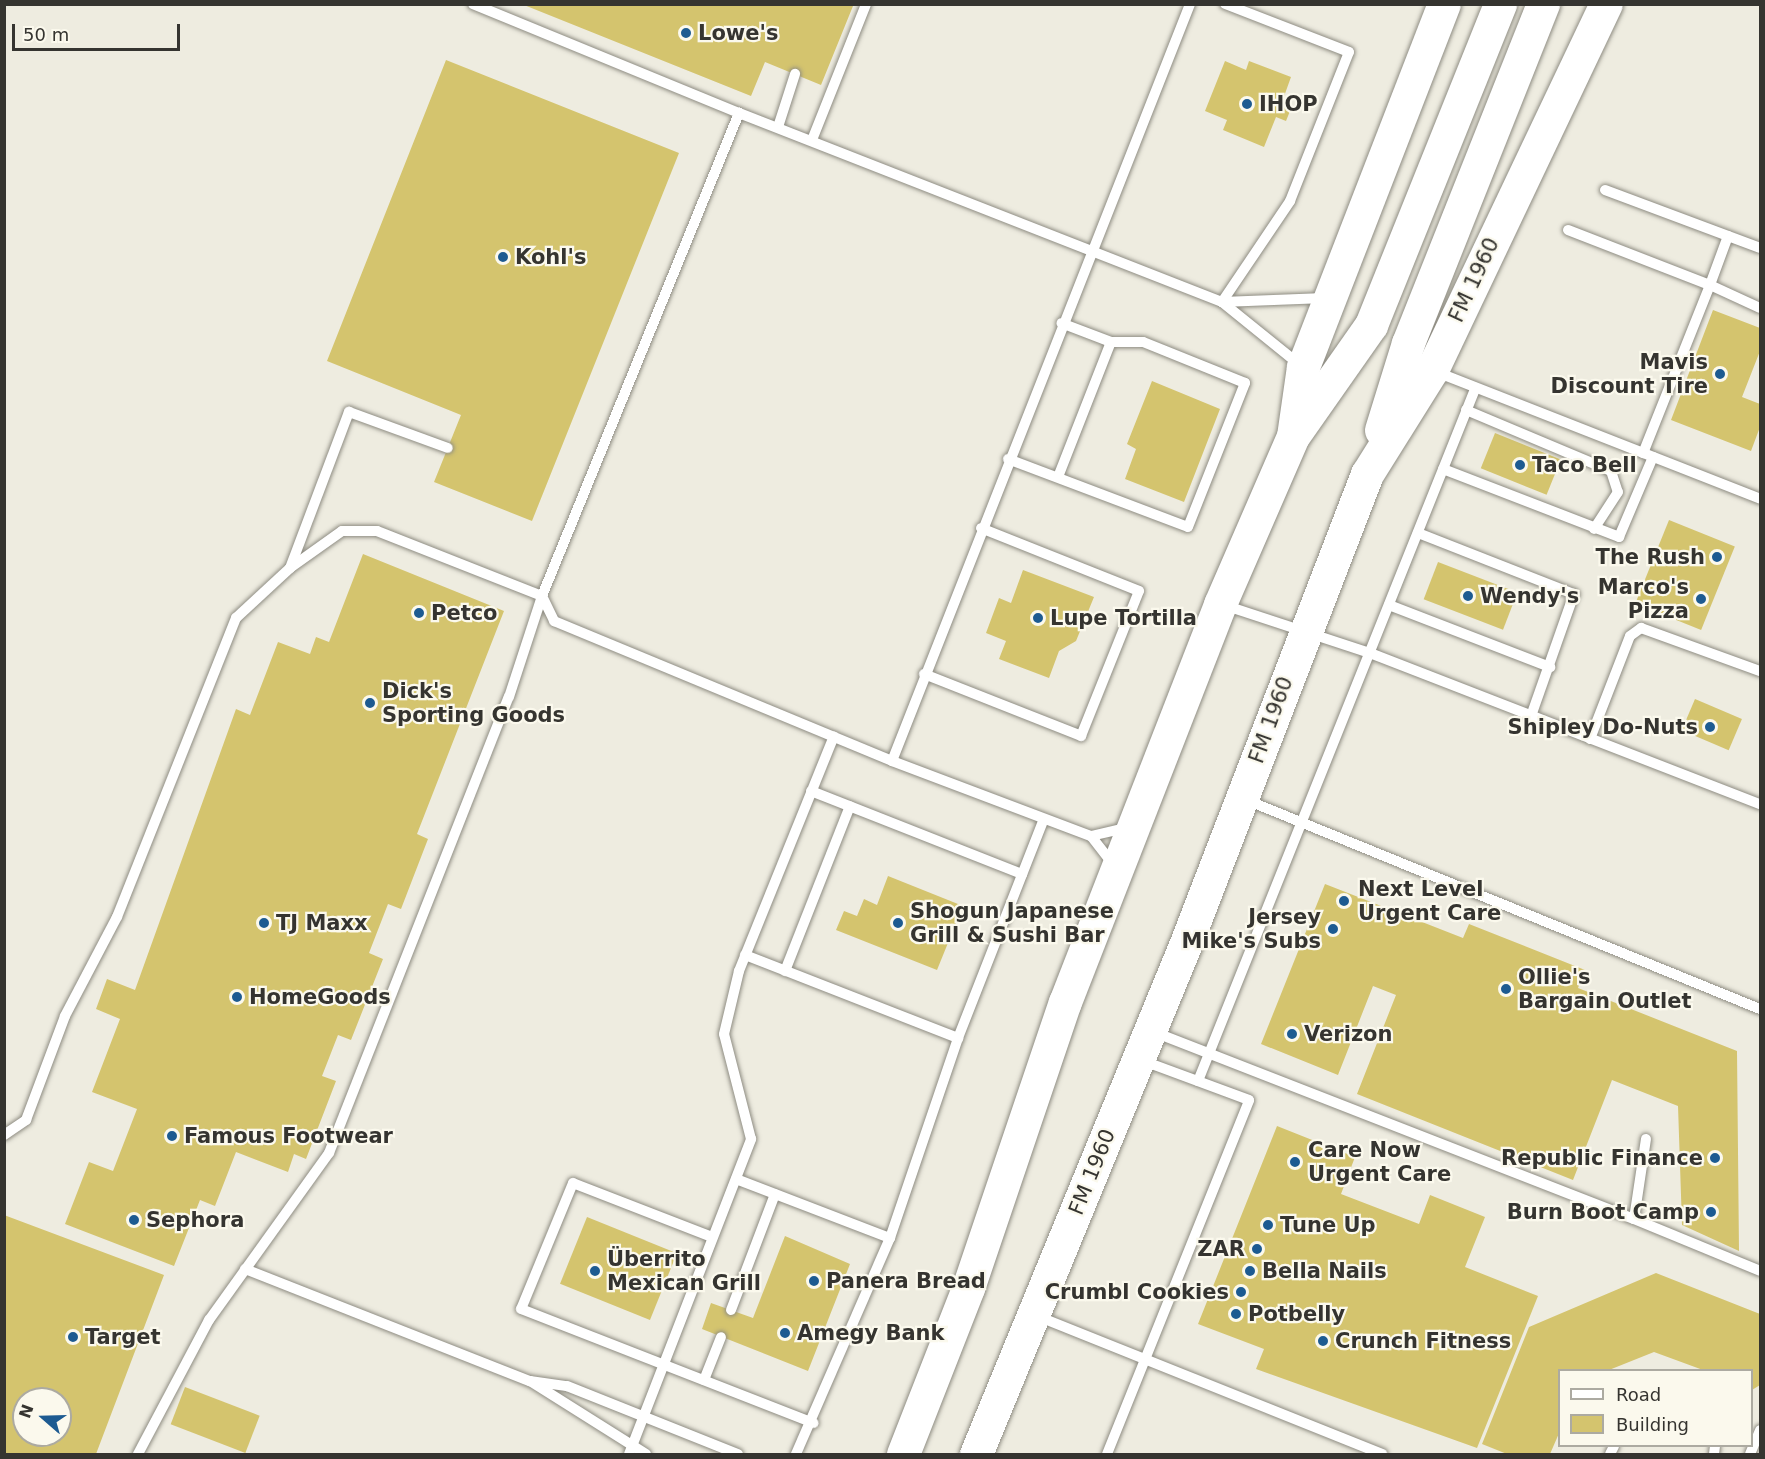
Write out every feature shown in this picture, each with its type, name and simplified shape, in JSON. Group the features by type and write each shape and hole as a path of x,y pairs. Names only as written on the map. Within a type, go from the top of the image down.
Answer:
{"main road":[{"path":"1293,436 1303,367 1444,4"},
{"path":"903,1455 1118,870 1220,604 1293,436 1371,325 1500,4"},
{"path":"1367,474 1408,343 1543,4"},
{"name":"FM 1960","path":"976,1455 1144,1045 1367,474 1432,370 1606,4"}],"lane":[{"path":"472,4 740,113 1092,248 1222,302 1303,367"},
{"path":"812,140 866,4"},
{"path":"892,761 1061,323 1190,4"},
{"path":"1222,302 1290,201 1349,52 1225,4"},
{"path":"778,127 795,74"},
{"path":"138,1455 209,1320 329,1153 509,697 542,596 740,113"},
{"path":"1605,190 1761,248"},
{"path":"1568,230 1710,285 1761,308"},
{"path":"1443,469 1615,537 1622,535 1648,455 1728,236"},
{"path":"1222,302 1329,298"},
{"path":"1008,459 1188,527 1245,383 1143,342 1112,342 1061,323"},
{"path":"1058,477 1112,342"},
{"path":"1432,370 1475,389 1761,499"},
{"path":"1198,1082 1475,389"},
{"path":"1466,410 1611,471 1618,492 1594,529"},
{"path":"290,568 348,412 448,448"},
{"path":"924,674 1081,736 1139,591 981,528"},
{"path":"4,1135 26,1120 65,1016 117,917 236,618 290,568 342,531 377,531 542,596 554,621 892,761 1091,836 1118,870"},
{"path":"1418,533 1574,594 1531,716"},
{"path":"1220,604 1370,653 1761,804"},
{"path":"1389,606 1550,667"},
{"path":"1590,739 1630,636 1641,628 1761,671"},
{"path":"631,1452 751,1139 724,1034 745,955 834,736"},
{"path":"811,791 1022,874"},
{"path":"1242,799 1761,1009"},
{"path":"785,970 850,806"},
{"path":"796,1455 814,1423 890,1238 958,1038 1044,819"},
{"path":"1091,836 1136,826"},
{"path":"745,955 958,1038"},
{"path":"1144,1045 1211,1052 1761,1271"},
{"path":"1107,1455 1249,1100 1198,1082 1144,1045"},
{"path":"1634,1220 1646,1139"},
{"path":"736,1179 890,1238"},
{"path":"712,1237 573,1183 521,1309 814,1423"},
{"path":"731,1310 775,1194"},
{"path":"245,1269 530,1381 631,1452 646,1455"},
{"path":"1034,1314 1382,1455"},
{"path":"704,1380 721,1337"},
{"path":"530,1381 567,1386 738,1455"},
{"path":"1750,1455 1761,1430"}],"building":[{"name":"Lowe's","path":"524,5 853,6 821,85 765,62 751,96"},
{"name":"Kohl's","path":"446,60 679,153 532,521 434,482 461,415 327,361"},
{"name":"IHOP","path":"1225,61 1246,70 1249,61 1291,77 1282,102 1292,106 1286,121 1276,117 1264,147 1223,130 1227,120 1205,111"},
{"name":"Mavis Discount Tire","path":"1713,310 1760,328 1760,351 1742,397 1760,404 1760,427 1751,451 1671,420"},
{"path":"1152,381 1220,409 1184,502 1125,479 1136,449 1127,444"},
{"path":"1495,433 1561,460 1547,495 1481,468"},
{"path":"1669,520 1735,547 1701,630 1635,603"},
{"path":"363,554 504,611 417,834 428,839 401,909 388,904 369,953 383,959 351,1040 338,1035 322,1076 336,1081 306,1159 294,1154 288,1172 236,1152 215,1206 200,1200 174,1266 65,1224 89,1162 113,1171 137,1109 92,1092 120,1019 96,1009 107,979 135,990 236,709 250,715 278,642 310,654 316,637 329,642"},
{"path":"1438,562 1517,592 1503,630 1424,599"},
{"name":"Lupe Tortilla","path":"1023,570 1094,597 1076,641 1059,651 1049,678 999,659 1006,641 986,633 999,598 1011,603"},
{"path":"1695,699 1742,719 1729,750 1682,730"},
{"name":"Shogun Japanese Grill & Sushi Bar","path":"888,876 963,906 937,970 836,930 844,911 857,916 864,899 877,905"},
{"path":"1325,884 1463,938 1469,924 1585,970 1578,988 1737,1051 1739,1251 1682,1225 1678,1106 1612,1080 1573,1180 1357,1094 1396,995 1373,986 1338,1075 1261,1044"},
{"path":"1277,1126 1355,1157 1341,1194 1419,1224 1430,1195 1485,1217 1465,1267 1538,1296 1477,1448 1256,1369 1264,1349 1198,1324"},
{"name":"Target","path":"4,1215 164,1275 96,1454 4,1454"},
{"path":"587,1217 677,1253 650,1320 560,1284"},
{"path":"785,1236 850,1264 808,1371 702,1329 711,1303 753,1318"},
{"path":"1656,1273 1760,1314 1760,1385 1753,1389 1753,1369 1700,1369 1654,1352 1612,1369 1558,1369 1558,1436 1550,1454 1507,1454 1482,1444 1529,1327"},
{"path":"185,1387 260,1416 245,1453 171,1424"}],"place":[{"name":"Lowe's","path":"686,33"},
{"name":"IHOP","path":"1247,104"},
{"name":"Kohl's","path":"503,257"},
{"name":"Mavis Discount Tire","path":"1720,374"},
{"name":"Taco Bell","path":"1520,465"},
{"name":"The Rush","path":"1717,557"},
{"name":"Wendy's","path":"1468,596"},
{"name":"Marco's Pizza","path":"1701,599"},
{"name":"Petco","path":"419,613"},
{"name":"Lupe Tortilla","path":"1038,618"},
{"name":"Dick's Sporting Goods","path":"370,703"},
{"name":"Shipley Do-Nuts","path":"1710,727"},
{"name":"Next Level Urgent Care","path":"1344,901"},
{"name":"TJ Maxx","path":"264,923"},
{"name":"Shogun Japanese Grill & Sushi Bar","path":"898,923"},
{"name":"Jersey Mike's Subs","path":"1333,929"},
{"name":"Ollie's Bargain Outlet","path":"1506,989"},
{"name":"HomeGoods","path":"237,997"},
{"name":"Verizon","path":"1292,1034"},
{"name":"Famous Footwear","path":"172,1136"},
{"name":"Republic Finance","path":"1715,1158"},
{"name":"Care Now Urgent Care","path":"1295,1162"},
{"name":"Burn Boot Camp","path":"1711,1212"},
{"name":"Sephora","path":"134,1220"},
{"name":"Tune Up","path":"1268,1225"},
{"name":"ZAR","path":"1257,1249"},
{"name":"Überrito Mexican Grill","path":"595,1271"},
{"name":"Bella Nails","path":"1250,1271"},
{"name":"Panera Bread","path":"814,1281"},
{"name":"Crumbl Cookies","path":"1241,1292"},
{"name":"Potbelly","path":"1236,1314"},
{"name":"Amegy Bank","path":"785,1333"},
{"name":"Target","path":"73,1337"},
{"name":"Crunch Fitness","path":"1323,1341"}]}
